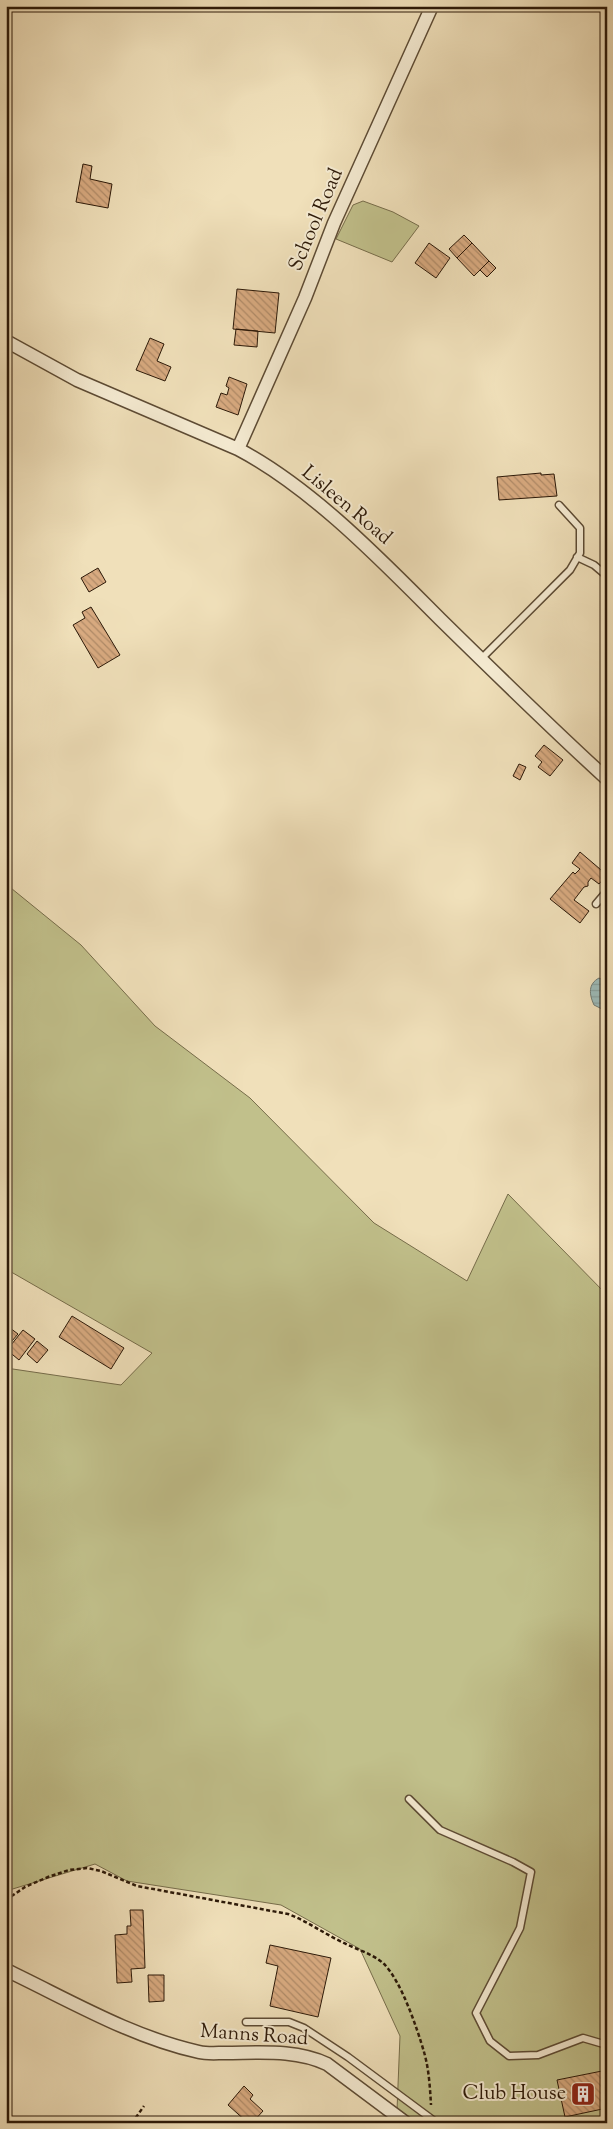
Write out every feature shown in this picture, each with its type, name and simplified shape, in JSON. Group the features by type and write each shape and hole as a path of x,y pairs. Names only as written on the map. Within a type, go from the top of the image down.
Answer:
{"street":[{"name":"School Road","path":"238,449 305,298 334,223 432,6"},
{"name":"Lisleen Road","path":"6,341 77,380 238,449 261,461 317,504 372,551 481,659 607,779"},
{"name":"Manns Road","path":"6,1970 149,2038 175,2046 202,2053 298,2054 316,2059 327,2064 406,2123"}],"lane":[{"path":"481,659 570,570 578,557 580,553 580,528 559,505"},
{"path":"578,557 607,576"},
{"path":"607,830 607,838"},
{"path":"596,904 607,891"},
{"path":"409,1799 440,1830 513,1862 531,1872 520,1928 476,2013 490,2041 509,2056 538,2055 582,2038 607,2045"},
{"path":"246,2022 289,2022 304,2028 435,2121"}],"path":[{"path":"6,1900 25,1887 48,1877 69,1870 87,1868 101,1871 136,1886 288,1914 305,1920 342,1942 373,1956 383,1963 393,1976 402,1994 424,2052 435,2121"},
{"path":"132,2123 144,2106"}],"shaded area":[{"path":"363,201 393,212 419,226 392,262 336,239 353,205"},
{"path":"6,884 81,945 155,1026 250,1098 374,1223 467,1281 508,1194 607,1295 607,2123 415,2123 397,2110 400,2036 360,1949 281,1905 127,1881 95,1864 6,1891 6,1368 121,1385 152,1353 6,1269"}],"water":[{"path":"599,978 607,982 607,1008 602,1009 594,1005 590,993 591,986"}],"building":[{"path":"83,164 92,166 90,179 112,184 108,208 76,202"},
{"path":"464,235 472,243 457,258 449,249"},
{"path":"429,243 450,258 436,278 415,263"},
{"path":"472,243 489,261 474,276 457,258"},
{"path":"489,261 496,268 487,277 480,270"},
{"path":"237,289 279,293 275,333 233,329"},
{"path":"236,329 258,331 257,347 234,345"},
{"path":"150,338 164,344 157,361 171,367 165,381 136,370"},
{"path":"229,377 247,384 238,415 216,407 221,393 227,395 229,388 226,386"},
{"path":"541,473 541,475 554,474 557,496 499,500 497,477"},
{"path":"98,568 106,582 89,592 81,578"},
{"path":"91,607 120,655 98,668 73,625 85,618 82,612"},
{"path":"544,745 563,760 550,776 538,767 542,762 535,756"},
{"path":"519,764 526,767 520,780 513,776"},
{"path":"580,852 607,875 599,884 591,878 588,886 584,887 574,900 589,911 580,923 550,899 573,872 575,874 580,869 572,863"},
{"path":"72,1316 124,1348 111,1369 59,1337"},
{"path":"6,1325 18,1334 6,1348"},
{"path":"23,1330 35,1339 19,1360 7,1350"},
{"path":"37,1341 48,1350 37,1363 27,1354"},
{"path":"130,1910 143,1910 145,1968 131,1969 132,1982 117,1983 115,1935 127,1934 127,1926 131,1926"},
{"path":"270,1945 331,1958 318,2017 270,2006 278,1966 266,1963"},
{"path":"148,1975 164,1975 164,2001 149,2002"},
{"name":"Club House","path":"607,2070 607,2108 565,2117 557,2080"},
{"path":"244,2086 253,2095 250,2099 263,2111 252,2123 248,2123 228,2105"}],"place":[{"name":"Club House","path":"583,2094"}]}
